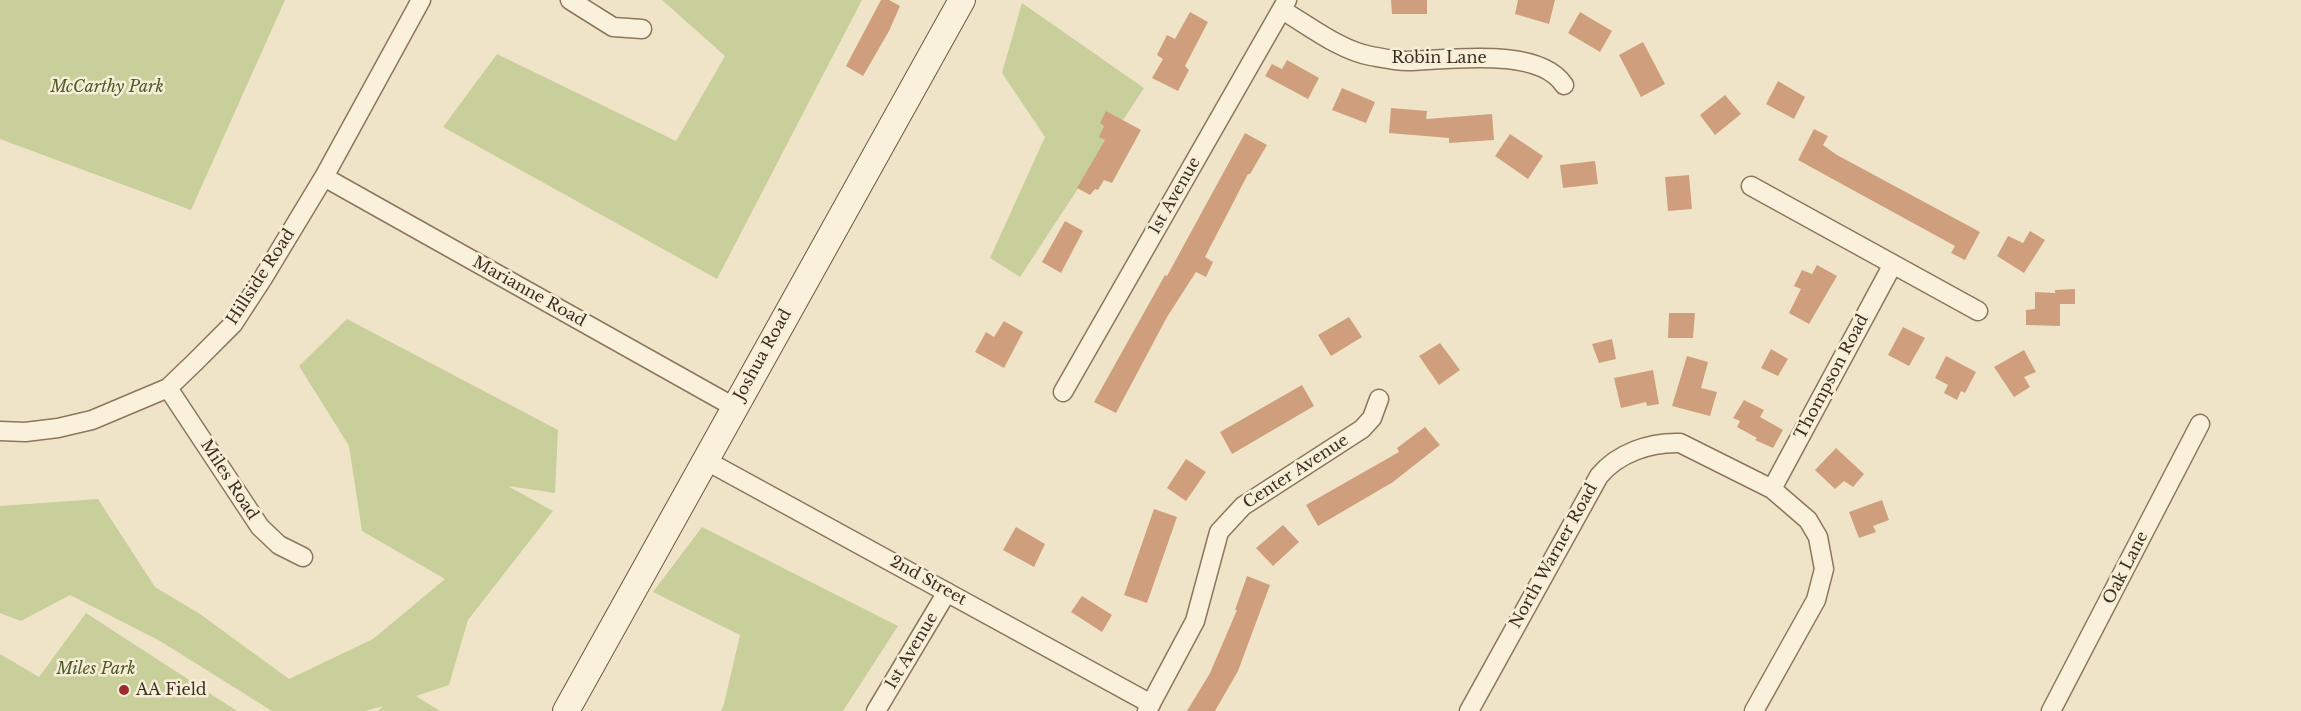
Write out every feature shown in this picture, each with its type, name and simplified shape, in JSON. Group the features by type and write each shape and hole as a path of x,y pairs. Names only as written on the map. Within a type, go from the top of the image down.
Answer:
{"main road":[{"name":"Joshua Road","path":"566,711 962,0"}],"street":[{"name":"Hillside Road","path":"0,430 25,432 93,420 168,388 232,324 324,177 422,0"},
{"path":"570,0 613,27 642,29"},
{"name":"Robin Lane","path":"1284,5 1352,50 1369,56 1407,61 1470,56 1514,61 1547,69 1558,75 1564,85"},
{"name":"1st Avenue","path":"1063,392 1284,5"},
{"name":"Marianne Road","path":"324,177 734,407"},
{"path":"1751,186 1978,311"},
{"name":"Thompson Road","path":"1772,489 1893,264"},
{"name":"Miles Road","path":"168,388 260,527 279,545 303,557"},
{"name":"Center Avenue","path":"1149,708 1195,621 1219,532 1243,506 1362,429 1372,418 1379,399"},
{"name":"Oak Lane","path":"2051,711 2200,424"},
{"name":"North Warner Road","path":"1469,711 1588,493 1606,468 1632,452 1669,443 1680,443 1772,489 1808,520 1818,537 1824,569 1816,600 1754,711"},
{"name":"2nd Street","path":"705,459 947,592 1149,708"},
{"name":"1st Avenue","path":"876,711 947,592"}],"green space":[{"name":"McCarthy Park","path":"0,0 285,0 191,210 0,139"},
{"path":"662,0 862,0 717,279 443,127 497,54 676,141 725,56"},
{"path":"1022,3 1144,88 1020,277 990,258 1045,137 1002,73"},
{"path":"347,319 558,430 555,493 508,486 553,511 468,620 449,685 416,696 440,711 378,711 383,706 366,711 272,711 160,641 70,595 21,621 0,613 0,506 98,499 155,587 200,614 289,679 373,639 445,579 362,531 349,446 299,366"},
{"path":"702,527 898,626 843,711 721,711 740,635 653,592"},
{"name":"Miles Park","path":"86,613 237,711 0,711 0,654 39,677"}],"building":[{"path":"881,0 889,0 900,6 889,31 863,76 846,66"},
{"path":"1391,0 1427,0 1427,14 1392,14"},
{"path":"1518,0 1555,0 1549,24 1515,14"},
{"path":"1190,12 1208,22 1185,66 1189,70 1178,91 1152,78 1163,59 1157,55 1167,35 1175,39"},
{"path":"1580,12 1612,31 1600,52 1568,33"},
{"path":"1643,42 1665,84 1641,97 1619,55"},
{"path":"1287,60 1319,78 1308,99 1265,76 1272,64 1282,69"},
{"path":"1778,81 1805,97 1794,119 1766,104"},
{"path":"1342,88 1375,102 1366,123 1332,110"},
{"path":"1725,95 1741,114 1715,135 1700,115"},
{"path":"1391,108 1427,111 1426,119 1492,114 1494,140 1449,143 1449,138 1389,133"},
{"path":"1106,111 1141,130 1112,183 1104,180 1098,190 1095,189 1090,195 1077,188 1105,140 1099,137 1104,126 1100,123"},
{"path":"1814,129 1828,136 1823,145 1837,155 1980,232 1965,260 1951,253 1955,246 1798,160"},
{"path":"1245,133 1267,145 1248,174 1205,257 1213,262 1206,277 1196,272 1167,317 1116,413 1094,402 1165,275 1167,276"},
{"path":"1510,134 1543,156 1528,179 1495,156"},
{"path":"1595,161 1598,184 1563,188 1560,165"},
{"path":"1689,175 1692,209 1668,211 1665,177"},
{"path":"1065,221 1083,231 1061,273 1042,262"},
{"path":"2030,231 2045,240 2024,273 1997,256 2008,236 2023,243"},
{"path":"1817,265 1837,276 1809,324 1789,313 1801,289 1794,286 1802,270 1812,274"},
{"path":"2075,289 2075,304 2060,304 2060,326 2026,325 2026,310 2035,309 2035,292 2055,293 2055,290"},
{"path":"1669,313 1695,313 1693,338 1668,338"},
{"path":"1349,317 1362,337 1331,356 1318,335"},
{"path":"1004,321 1023,332 1004,368 975,352 986,332 994,337"},
{"path":"1903,327 1925,338 1909,366 1888,355"},
{"path":"1612,339 1616,359 1599,363 1592,344"},
{"path":"1440,343 1460,370 1439,385 1419,356"},
{"path":"1771,349 1788,359 1778,376 1761,368"},
{"path":"2024,350 2036,372 2024,377 2030,387 2014,397 1994,367"},
{"path":"1687,356 1708,362 1701,388 1717,392 1710,416 1672,406"},
{"path":"1946,356 1976,372 1965,393 1961,391 1957,400 1944,393 1948,385 1935,378"},
{"path":"1653,370 1659,404 1647,406 1646,402 1621,408 1614,378"},
{"path":"1302,385 1314,406 1232,454 1220,432"},
{"path":"1744,400 1764,410 1760,417 1783,430 1773,448 1755,440 1757,438 1737,427 1740,421 1733,418"},
{"path":"1425,427 1440,445 1393,482 1318,526 1306,505 1399,452 1397,448"},
{"path":"1836,448 1864,474 1853,487 1844,481 1835,489 1815,470"},
{"path":"1186,459 1206,472 1186,501 1167,488"},
{"path":"1882,500 1889,520 1873,526 1876,532 1859,538 1849,512"},
{"path":"1154,509 1177,517 1147,603 1124,595"},
{"path":"1283,525 1299,542 1273,566 1256,548"},
{"path":"1016,527 1045,544 1034,567 1003,550"},
{"path":"1247,576 1270,585 1238,671 1215,711 1187,711 1210,673 1237,610 1235,610"},
{"path":"1082,596 1112,615 1102,632 1071,612"}],"place":[{"name":"AA Field","path":"124,690"}]}
